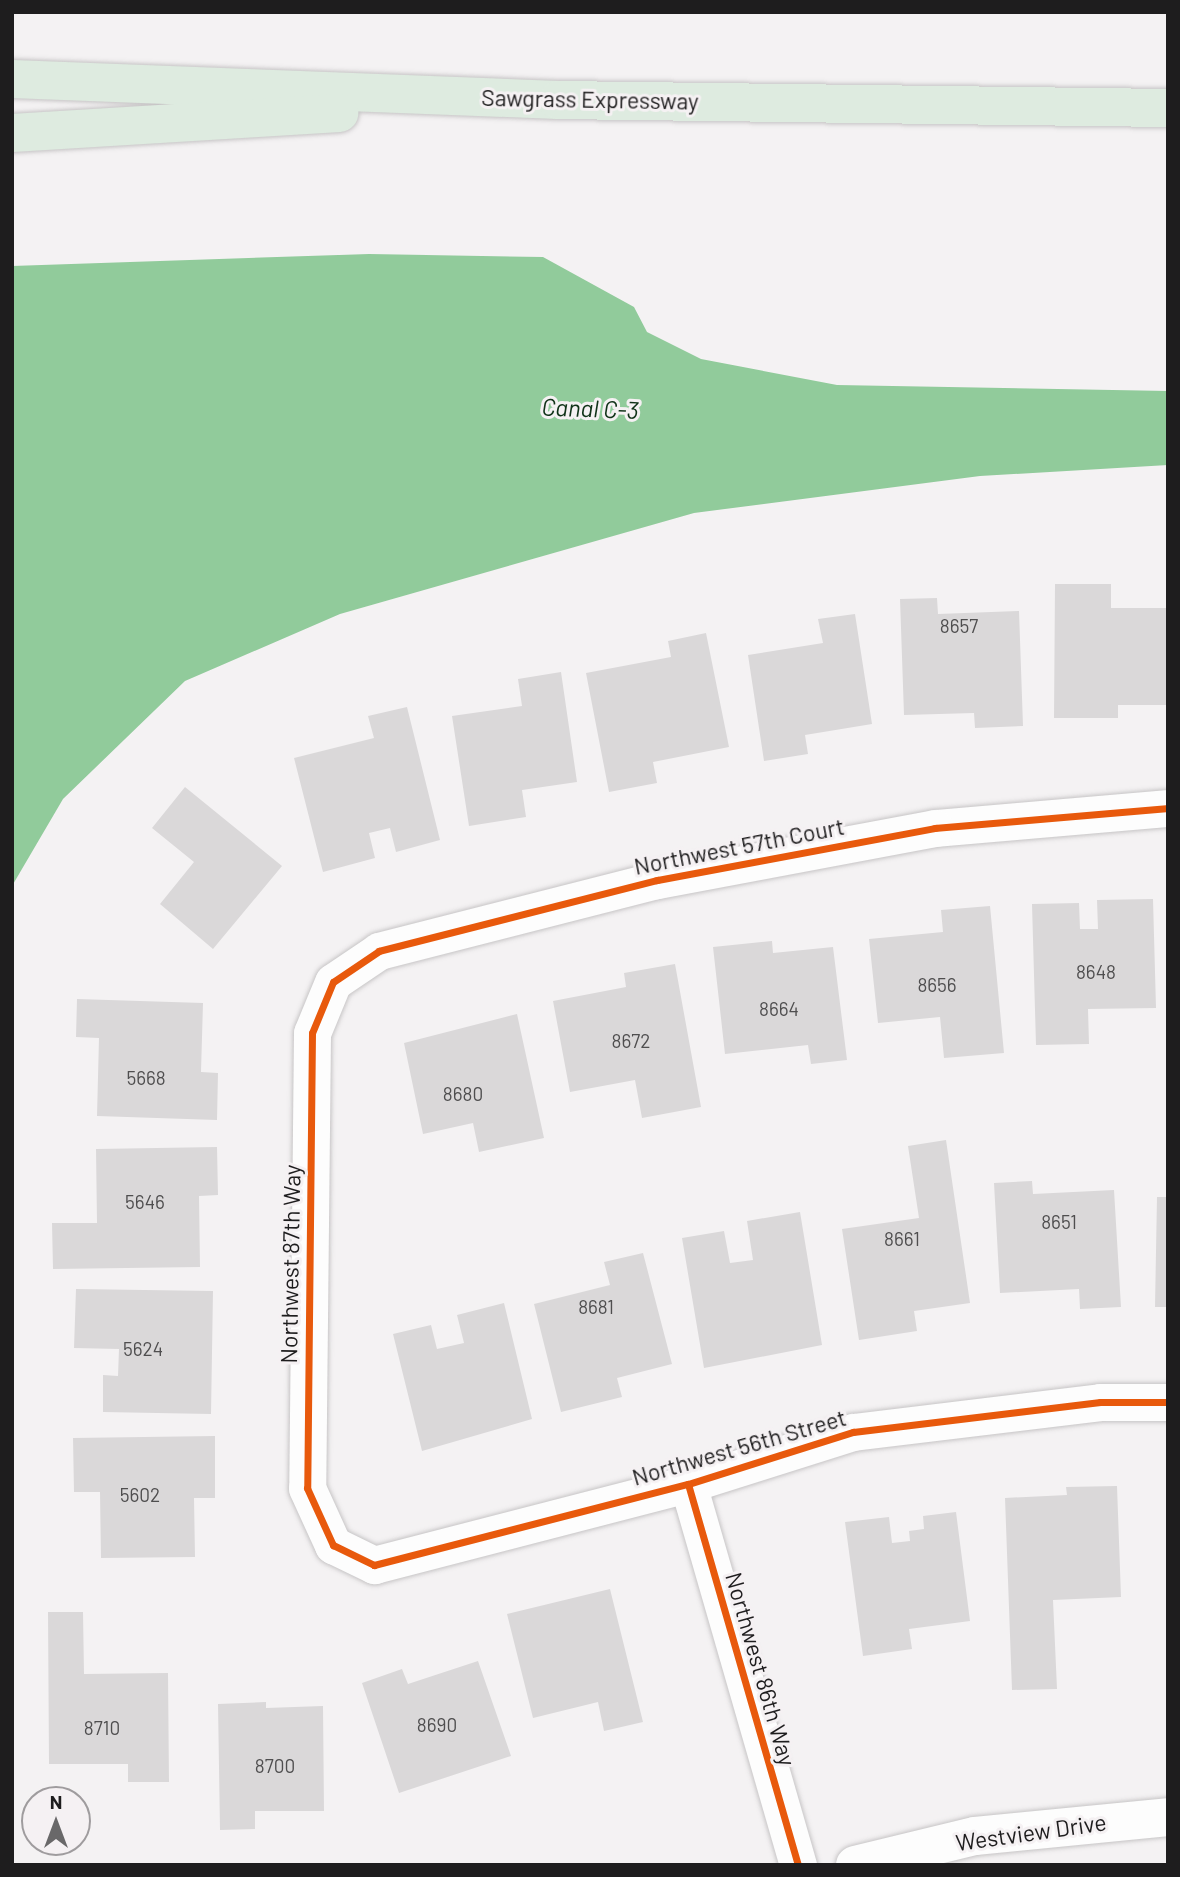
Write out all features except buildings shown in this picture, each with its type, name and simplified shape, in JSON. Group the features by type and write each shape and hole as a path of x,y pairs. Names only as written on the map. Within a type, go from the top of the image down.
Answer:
{"highway":[{"name":"Sawgrass Expressway","path":"12,79 558,100 1168,108"},
{"path":"12,133 558,100"}],"street":[{"name":"Northwest 57th Court","path":"333,982 379,951 657,880 935,828 1168,808"},
{"name":"Northwest 87th Way","path":"333,982 312,1033 307,1488 333,1545"},
{"name":"Northwest 56th Street","path":"333,1545 374,1565 688,1483 853,1432 1100,1402 1168,1402"},
{"name":"Northwest 86th Way","path":"688,1483 798,1865"},
{"name":"Westview Drive","path":"855,1865 975,1836 1168,1817"}],"water":[{"name":"Canal C-3","path":"369,254 543,257 634,307 647,332 701,359 837,385 1168,391 1168,465 980,476 694,513 340,614 185,681 63,799 12,886 12,266"}],"cycle path":[{"path":"1168,808 935,828 657,880 379,951 333,982 312,1033 307,1488 333,1545 374,1565 688,1484 853,1432 1100,1402 1168,1402"},
{"path":"688,1484 798,1865"}]}
